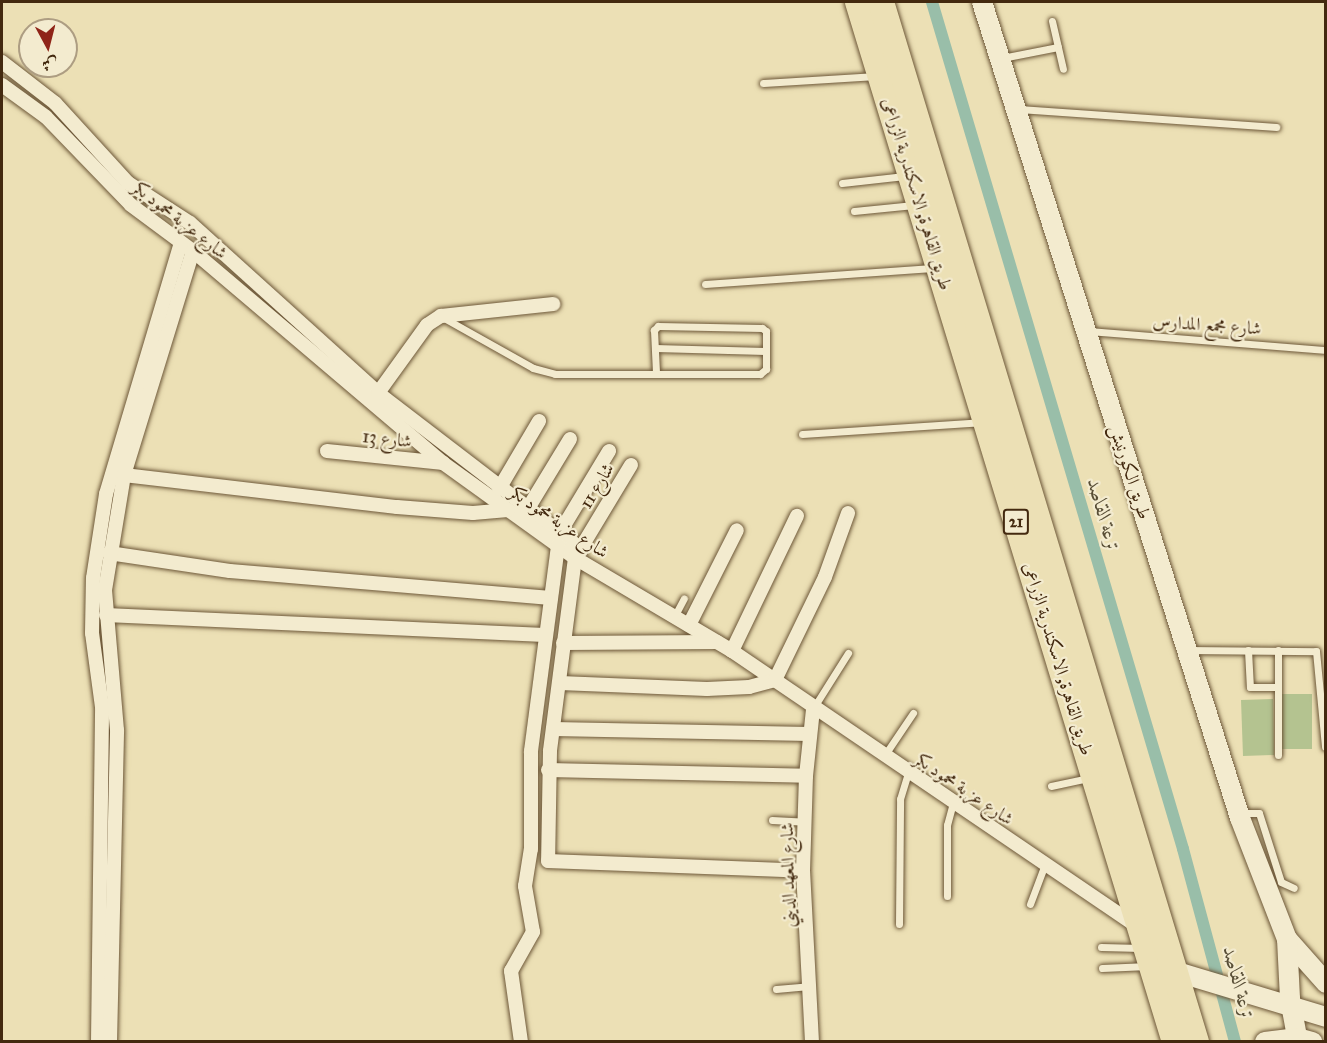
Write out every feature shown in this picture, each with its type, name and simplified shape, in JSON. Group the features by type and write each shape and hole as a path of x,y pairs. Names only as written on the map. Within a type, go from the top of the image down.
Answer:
{"highway":[{"name":"طريق القاهرة, الاسكندرية الزراعى","path":"872,9 881,76 901,105 911,176 1094,777 1161,958 1196,1041"},
{"name":"طريق القاهرة, الاسكندرية الزراعى","path":"872,9 1161,958 1175,1041"}],"street":[{"name":"طريق الكورنيش","path":"982,2 1239,814 1287,939 1291,1010 1303,1040"},
{"name":"شارع عزبة محمود بكر","path":"2,62 55,103 128,183 190,223 378,393 527,510 559,540"},
{"name":"شارع عزبة محمود بكر","path":"2,86 46,117 131,206 187,247 443,463 508,510 732,651 813,709 1045,864 1161,958"},
{"path":"110,1041 117,729 106,615 109,554 124,475 187,247"},
{"path":"98,1041 102,707 92,633 93,578 106,494 187,247"},
{"path":"378,393 428,326 441,316 553,304"},
{"path":"499,489 539,421"},
{"path":"527,510 570,440"},
{"name":"شارع 13","path":"327,451 443,463"},
{"path":"521,1041 511,971 530,939 534,921 525,886 531,849 531,751 559,540 609,451"},
{"name":"شارع 11","path":"578,553 631,465"},
{"path":"124,475 397,507 473,513 508,510"},
{"path":"560,683 707,689 749,687 775,680 825,577 849,513"},
{"path":"732,651 797,516"},
{"path":"689,625 737,530"},
{"path":"578,553 563,643 548,770 546,858 551,863 804,872"},
{"path":"109,554 230,571 551,598"},
{"path":"106,615 545,635"},
{"path":"563,643 717,642"},
{"name":"شارع المعهد الديني","path":"812,1041 804,872 806,776 813,709"},
{"path":"553,729 809,734"},
{"path":"548,770 806,776"},
{"name":"طريق الكورنيش","path":"1287,939 1326,983"},
{"path":"1161,958 1291,1010 1326,1017"},
{"path":"1265,1041 1303,1040"}],"lane":[{"path":"1052,21 1063,69"},
{"path":"1000,58 1058,47"},
{"path":"763,83 881,76"},
{"path":"1016,109 1276,127"},
{"path":"842,183 911,176"},
{"path":"854,211 920,204"},
{"path":"705,284 939,268"},
{"path":"441,316 546,372 760,374 765,369 766,331 762,328 658,326 654,330 656,373"},
{"name":"شارع مجمع المدارس","path":"1086,331 1326,350"},
{"path":"655,348 765,351"},
{"path":"802,434 986,422"},
{"path":"674,616 684,598"},
{"path":"1186,650 1313,650 1320,656 1325,747"},
{"path":"1248,650 1250,687 1278,687"},
{"path":"1278,650 1278,755"},
{"path":"813,709 848,653"},
{"path":"884,756 913,713"},
{"path":"899,924 900,800 908,772"},
{"path":"1051,786 1094,777"},
{"path":"947,896 947,825 953,803"},
{"path":"1239,814 1259,813 1281,882 1294,888"},
{"path":"772,820 805,822"},
{"path":"1030,904 1045,864"},
{"path":"1101,947 1161,958"},
{"path":"1102,968 1161,958"},
{"path":"776,989 809,986"}],"green space":[{"path":"1281,694 1312,694 1312,749 1281,749"},
{"path":"1273,699 1274,755 1243,756 1241,700"}],"waterway":[{"name":"ترعة القاصد","path":"932,2 1183,849 1235,1042"}]}
